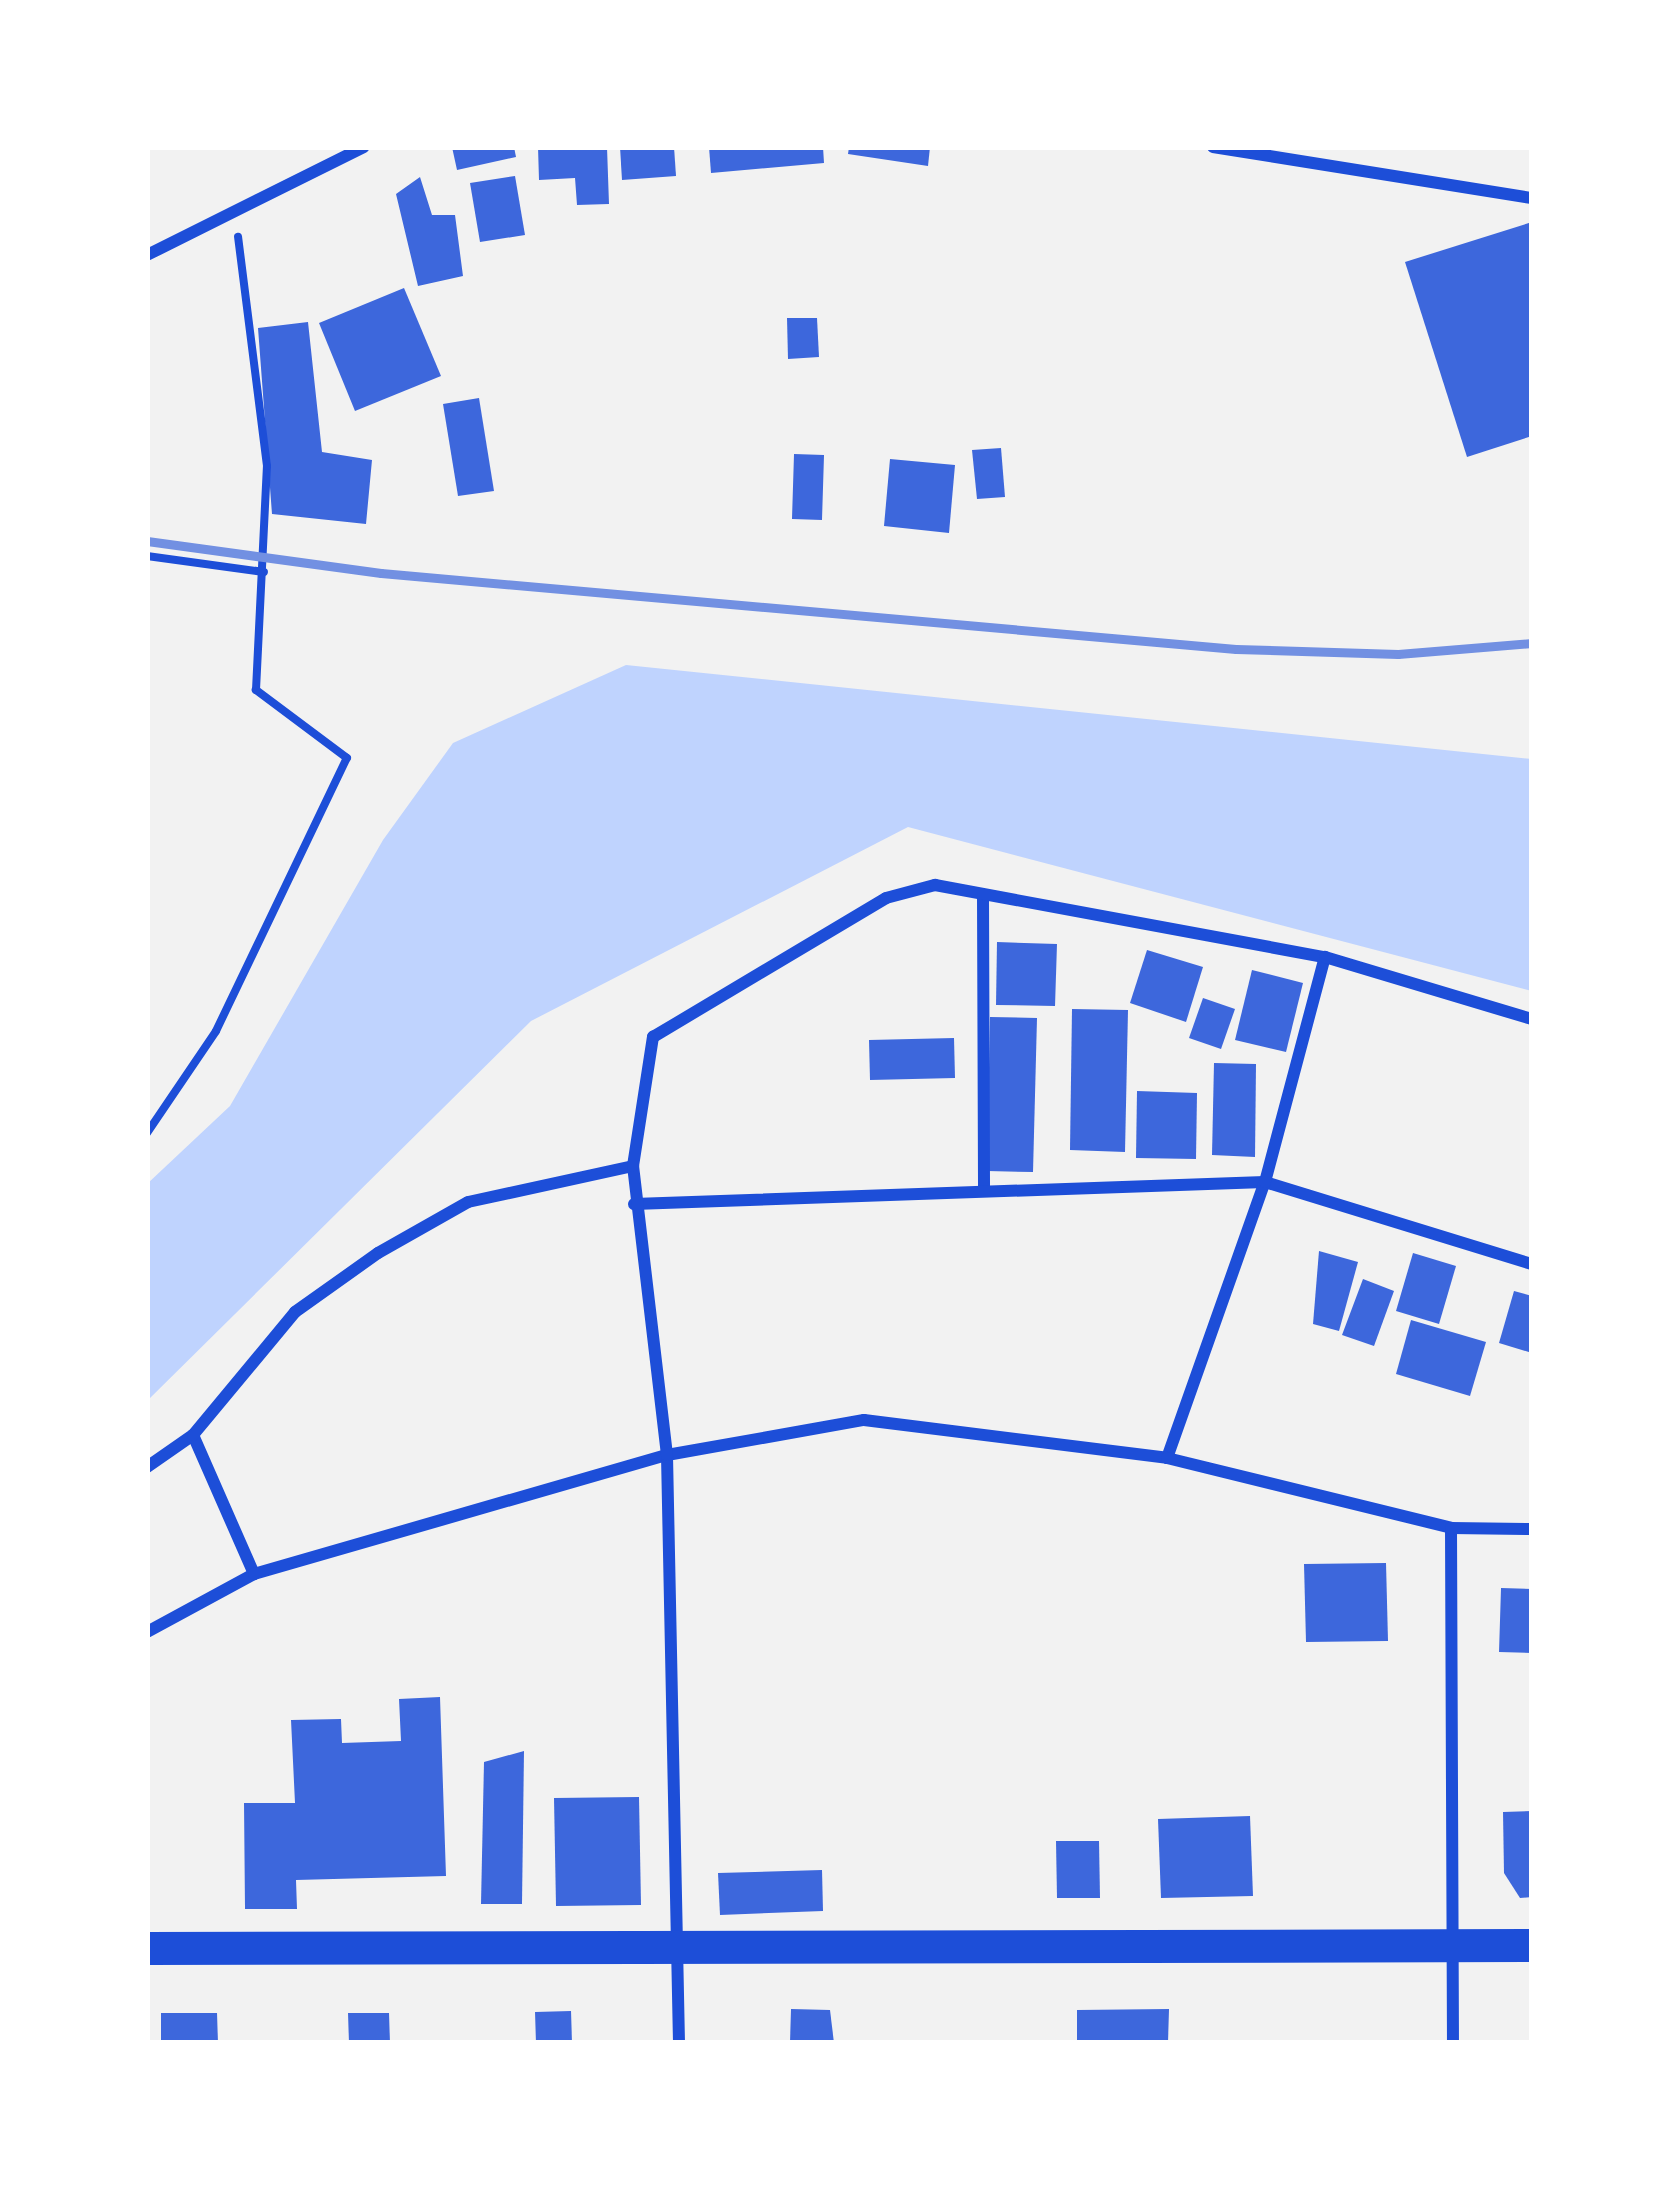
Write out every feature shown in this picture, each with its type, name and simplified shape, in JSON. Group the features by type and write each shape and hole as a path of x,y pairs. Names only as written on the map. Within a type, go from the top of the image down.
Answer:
{"highway":[{"path":"147,1948 1532,1945"}],"street":[{"path":"147,255 364,147"},
{"path":"1213,147 1532,198"},
{"path":"679,2043 667,1455 634,1204 633,1166 652,1036 886,898 935,885 1324,957 1532,1018"},
{"path":"983,896 984,1187"},
{"path":"1167,1457 1265,1182 1324,957"},
{"path":"147,1467 193,1435 295,1312 378,1253 468,1202 633,1166"},
{"path":"634,1204 984,1187 1265,1182 1532,1264"},
{"path":"147,1633 254,1574 667,1455 864,1420 1167,1457 1451,1528 1532,1528"},
{"path":"193,1435 254,1574"},
{"path":"1451,1528 1453,2043"}],"path":[{"path":"147,1133 216,1031 346,758 256,690 267,466 235,213"},
{"path":"147,556 263,572"}],"water":[{"path":"626,665 1532,759 1532,991 908,827 531,1021 147,1401 147,1184 230,1106 383,840 453,743"}],"building":[{"path":"452,147 514,147 516,157 457,170"},
{"path":"538,147 607,147 609,204 577,205 575,178 539,180"},
{"path":"620,147 674,147 676,176 622,180"},
{"path":"709,147 823,147 824,163 711,173"},
{"path":"849,147 930,147 928,166 848,154"},
{"path":"515,176 525,235 480,242 470,183"},
{"path":"420,177 432,215 455,215 463,276 418,286 396,194"},
{"path":"1532,222 1532,436 1467,457 1405,262"},
{"path":"404,288 441,376 355,411 319,323"},
{"path":"787,318 817,318 819,357 788,359"},
{"path":"308,322 322,452 372,460 366,524 272,514 258,328"},
{"path":"479,398 494,491 458,496 443,404"},
{"path":"1001,448 1005,497 977,499 972,450"},
{"path":"794,454 824,455 822,520 792,519"},
{"path":"890,459 955,465 949,533 884,526"},
{"path":"997,942 1057,944 1055,1006 996,1005"},
{"path":"1147,950 1203,967 1186,1022 1130,1003"},
{"path":"1252,970 1303,983 1286,1052 1235,1040"},
{"path":"1203,998 1235,1009 1221,1049 1189,1038"},
{"path":"1072,1009 1128,1010 1125,1152 1070,1150"},
{"path":"990,1017 1037,1018 1033,1172 987,1171"},
{"path":"954,1038 955,1078 870,1080 869,1040"},
{"path":"1214,1063 1256,1064 1255,1157 1212,1155"},
{"path":"1137,1091 1197,1093 1196,1159 1136,1158"},
{"path":"1319,1251 1358,1262 1339,1331 1313,1324"},
{"path":"1413,1253 1456,1266 1439,1324 1396,1311"},
{"path":"1363,1279 1394,1291 1374,1346 1342,1335"},
{"path":"1514,1291 1532,1296 1532,1353 1499,1343"},
{"path":"1411,1320 1486,1342 1470,1396 1396,1374"},
{"path":"1386,1563 1388,1641 1306,1642 1304,1564"},
{"path":"1501,1588 1532,1589 1532,1653 1499,1652"},
{"path":"440,1697 446,1876 296,1880 297,1909 245,1909 244,1803 295,1803 291,1720 341,1719 342,1743 401,1741 399,1699"},
{"path":"524,1751 522,1904 481,1904 484,1762"},
{"path":"639,1797 641,1905 556,1906 554,1798"},
{"path":"1532,1811 1532,1897 1520,1898 1504,1873 1503,1812"},
{"path":"1250,1816 1253,1896 1161,1898 1158,1819"},
{"path":"1056,1841 1099,1841 1100,1898 1057,1898"},
{"path":"822,1870 823,1911 720,1915 718,1873"},
{"path":"791,2009 830,2010 834,2043 790,2043"},
{"path":"1169,2009 1168,2043 1077,2043 1077,2010"},
{"path":"571,2011 572,2043 536,2043 535,2012"},
{"path":"161,2013 217,2013 218,2043 161,2043"},
{"path":"348,2013 389,2013 390,2043 349,2043"}],"railway":[{"path":"147,541 381,573 1236,649 1398,654 1532,643"}]}
